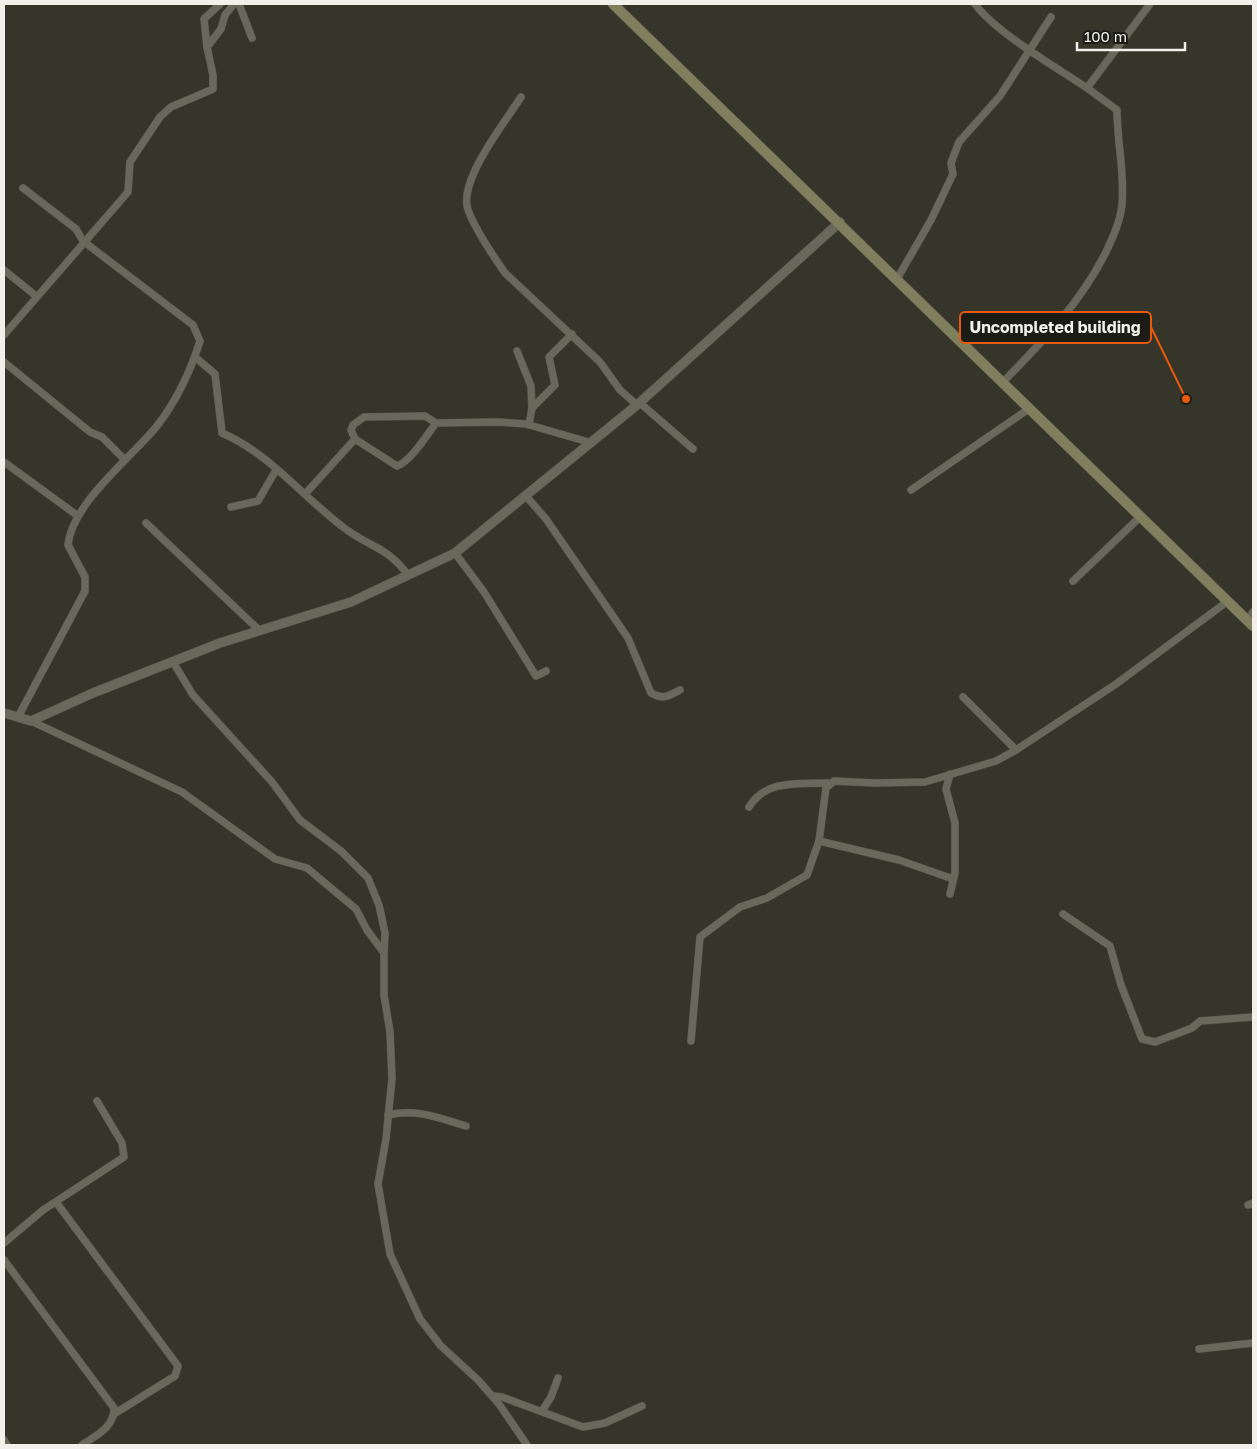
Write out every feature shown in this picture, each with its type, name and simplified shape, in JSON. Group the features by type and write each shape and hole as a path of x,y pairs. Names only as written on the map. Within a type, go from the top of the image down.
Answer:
{"main road":[{"path":"613,4 840,222 1002,383 1228,601 1251,619"}],"street":[{"path":"4,335 83,241 128,192 130,162 160,117 171,107 213,89 213,75 204,19 220,4"},
{"path":"207,47 221,29 224,15 234,4"},
{"path":"239,4 252,38"},
{"path":"975,4 981,13 1117,110 1118,143 1123,179 1122,206 1116,231 1092,280 1064,319 1002,383"},
{"path":"1086,88 1150,4"},
{"path":"897,279 931,220 953,174 951,163 959,142 995,103 1051,17"},
{"path":"521,97 473,174 467,193 467,207 494,258 505,272 600,362 620,390 640,403 693,449"},
{"path":"18,717 85,592 85,577 68,545 78,516 124,459 158,425 184,387 200,341 193,326 83,241 76,229 23,188"},
{"path":"31,721 173,662 350,602 455,553 639,403 840,222"},
{"path":"4,270 36,296"},
{"path":"532,408 555,385 549,357 572,334"},
{"path":"517,351 531,386 532,408 529,425"},
{"path":"195,357 215,374 222,433 235,437 306,493 347,530 391,555 408,575"},
{"path":"4,362 90,432 102,438 124,459"},
{"path":"911,490 1030,408"},
{"path":"436,423 401,465 396,466 355,439 351,430 353,425 364,417 425,416 436,423 498,422 529,425 592,443"},
{"path":"306,493 355,439"},
{"path":"4,462 78,516"},
{"path":"231,507 258,501 276,470"},
{"path":"526,496 546,519 628,638 651,693 658,698 666,698 680,690"},
{"path":"1073,582 1141,516"},
{"path":"146,523 260,631"},
{"path":"455,553 484,592 536,676 546,671"},
{"path":"749,807 756,796 771,787 791,784 828,784 834,781 875,784 926,782 986,765 1016,750 1116,684 1228,601"},
{"path":"173,662 193,695 272,782 300,820 341,851 368,878 379,905 385,933 384,994 390,1032 392,1078 378,1184 390,1254 420,1319 441,1346 478,1380 492,1396 527,1445"},
{"path":"963,697 1016,750"},
{"path":"4,714 31,721 182,792 275,859 307,868 356,909 367,930 384,953"},
{"path":"950,774 946,789 955,823 953,879 950,894"},
{"path":"691,1042 700,937 740,907 767,898 807,875 819,841 828,784"},
{"path":"819,841 899,860 953,879"},
{"path":"1063,914 1110,946 1120,985 1142,1040 1156,1042 1192,1028 1200,1021 1253,1018"},
{"path":"4,1243 56,1202 124,1157 122,1143 97,1101"},
{"path":"388,1115 403,1111 417,1111 466,1126"},
{"path":"56,1202 178,1366 175,1376 114,1414 100,1434 82,1445"},
{"path":"4,1260 114,1408 114,1414"},
{"path":"1199,1349 1253,1343"},
{"path":"542,1411 551,1397 558,1378"},
{"path":"492,1396 502,1397 583,1426 605,1422 642,1406"},
{"path":"4,1440 7,1445"}],"place":[{"name":"Uncompleted building","path":"1186,399"}]}
